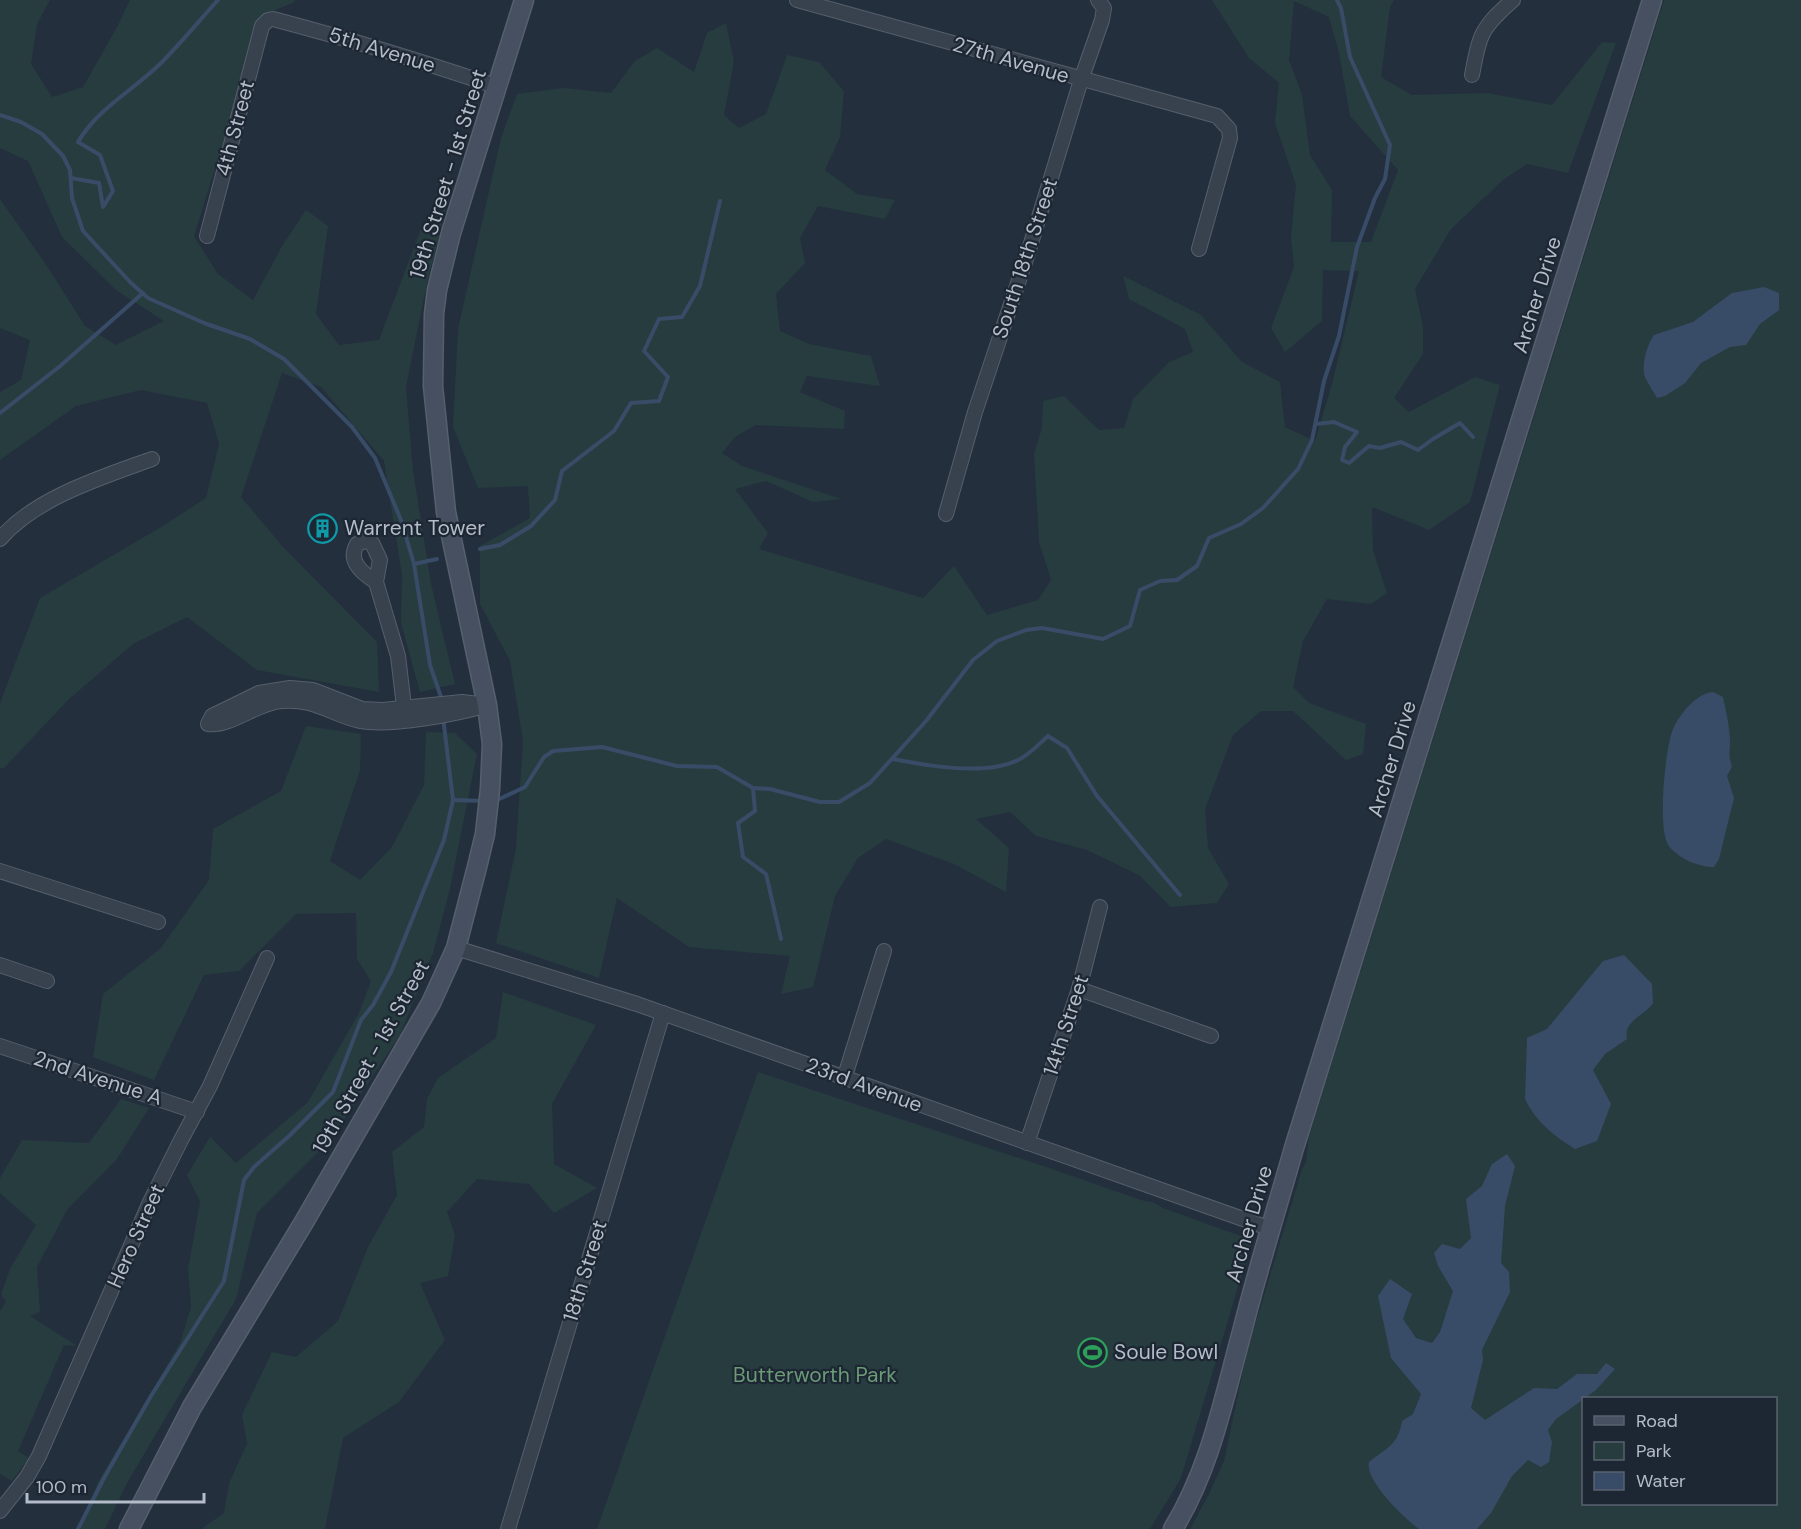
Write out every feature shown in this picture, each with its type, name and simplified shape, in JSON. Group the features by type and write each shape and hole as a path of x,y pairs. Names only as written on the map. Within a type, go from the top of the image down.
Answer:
{"main road":[{"name":"19th Street - 1st Street","path":"129,1529 192,1407 410,1042 456,948 485,834 492,744 487,705 446,512 435,418 432,353 436,290 451,233 525,0"},
{"name":"Archer Drive","path":"1173,1529 1194,1490 1212,1443 1271,1229 1348,974 1652,0"}],"street":[{"name":"27th Avenue","path":"797,0 1217,116 1229,129 1228,147 1199,249"},
{"path":"1472,75 1482,33 1513,0"},
{"name":"South 18th Street","path":"946,513 975,412 1102,20 1104,8 1100,2"},
{"name":"5th Avenue","path":"265,22 273,19 327,34 498,87"},
{"name":"4th Street","path":"207,236 262,26 265,22"},
{"path":"0,539 21,520 56,498 82,485 152,459"},
{"path":"376,582 398,656 405,713"},
{"path":"405,713 372,723 313,703 291,700 261,705 218,725 208,724 212,716 259,693 290,688 314,690 362,709 405,713 459,714 487,705"},
{"path":"0,871 159,922"},
{"name":"14th Street","path":"1027,1143 1079,989 1100,907"},
{"name":"23rd Avenue","path":"456,948 663,1013 1271,1229"},
{"path":"844,1079 884,951"},
{"name":"Hero Street","path":"0,1511 27,1477 39,1456 150,1202 197,1112 240,1022 267,958"},
{"path":"0,965 47,981"},
{"path":"1079,989 1211,1036"},
{"name":"18th Street","path":"508,1529 663,1013"},
{"name":"2nd Avenue A","path":"0,1046 197,1112"}],"green space":[{"path":"0,0 50,0 37,24 31,64 52,97 83,87 130,0 294,0 295,2 263,15 194,236 218,274 253,300 282,246 306,210 328,226 316,314 339,345 379,340 421,229 446,208 427,283 406,387 413,471 431,584 455,684 420,692 401,623 402,575 384,461 321,387 282,373 241,497 284,548 377,642 379,692 257,670 187,617 133,644 68,700 4,768 0,768 0,703 40,598 206,498 219,444 207,403 141,390 76,406 0,460 0,392 21,380 30,340 0,328 0,199 85,326 116,345 164,321 116,290 62,237 28,161 0,148"},
{"path":"1212,0 1394,0 1390,7 1381,77 1412,95 1488,93 1552,105 1602,42 1616,43 1568,173 1527,164 1503,180 1451,229 1415,289 1423,326 1423,354 1394,398 1409,412 1475,377 1500,385 1470,502 1429,530 1372,507 1373,550 1387,593 1371,604 1327,599 1303,641 1293,687 1309,703 1366,724 1363,754 1346,760 1293,711 1261,711 1233,735 1205,809 1208,848 1229,884 1217,903 1171,907 1139,875 1087,850 1036,836 1010,812 976,819 1009,848 1006,892 954,864 886,839 858,858 835,896 813,987 781,994 790,956 689,947 617,898 599,978 496,943 516,848 523,741 510,661 480,604 480,546 530,518 528,486 478,488 453,427 458,329 501,138 517,94 564,88 611,93 635,61 657,48 694,72 707,33 726,23 734,61 724,115 739,128 766,114 787,55 819,62 844,91 840,137 825,170 857,194 895,200 885,219 818,206 800,238 805,263 776,294 780,331 809,344 871,356 880,386 807,376 800,392 845,411 844,429 756,425 735,437 722,453 742,466 841,499 813,502 766,481 735,489 768,533 759,549 923,598 954,566 987,615 1038,600 1051,580 1039,542 1034,453 1042,428 1043,401 1064,396 1099,430 1124,428 1133,399 1169,362 1193,352 1185,329 1129,299 1123,276 1201,315 1242,362 1280,382 1285,427 1315,441 1332,384 1359,271 1323,270 1322,321 1285,352 1271,328 1294,267 1291,237 1296,185 1275,123 1279,83 1249,58","holes":["1294,1 1329,17 1339,53 1350,116 1398,170 1371,242 1331,242 1332,190 1310,155 1302,95 1289,60"]},
{"path":"1664,0 1801,0 1801,1529 1190,1529 1224,1461 1247,1352 1306,1162 1309,1136"},
{"path":"306,726 361,734 360,770 330,861 360,880 392,847 424,785 426,732 455,733 477,754 450,889 433,953 400,1035 330,1140 257,1213 236,1299 127,1483 105,1529 79,1529 98,1482 180,1343 191,1307 188,1269 200,1202 187,1175 210,1137 236,1163 308,1102 359,1013 371,981 357,959 356,913 296,914 239,971 204,975 154,1080 93,1057 103,994 161,948 209,880 213,829 281,791"},
{"path":"503,992 596,1025 552,1104 554,1164 597,1188 554,1213 529,1184 477,1179 447,1212 455,1235 448,1276 420,1283 445,1340 399,1402 343,1438 325,1529 201,1529 224,1513 229,1483 247,1444 242,1415 272,1352 296,1357 338,1321 369,1245 397,1195 392,1152 424,1127 427,1099 438,1078 496,1038"},
{"name":"Butterworth Park","path":"758,1072 1155,1203 1163,1208 1252,1240 1181,1478 1150,1529 597,1529"},
{"path":"121,1099 149,1108 117,1159 67,1210 37,1267 40,1312 30,1316 77,1346 64,1345 18,1451 29,1458 12,1481 0,1474 0,1311 6,1302 1,1294 10,1269 36,1225 0,1193 0,1178 22,1140 89,1143"}],"water":[{"path":"1764,287 1779,293 1779,310 1760,324 1746,345 1730,347 1701,363 1685,383 1665,396 1657,398 1644,372 1645,355 1654,335 1693,322 1732,293"},
{"path":"1713,692 1723,697 1727,714 1732,766 1727,776 1734,798 1719,859 1714,867 1702,866 1678,855 1665,838 1663,825 1663,791 1672,732 1683,713 1694,701"},
{"path":"1624,955 1652,984 1653,1003 1628,1027 1627,1039 1605,1054 1593,1070 1611,1104 1597,1141 1575,1149 1546,1128 1534,1115 1525,1099 1527,1038 1547,1029 1603,961"},
{"path":"1507,1154 1515,1166 1505,1206 1501,1263 1509,1272 1510,1292 1482,1350 1483,1360 1471,1408 1485,1420 1534,1388 1557,1389 1577,1374 1597,1374 1606,1363 1615,1369 1596,1390 1586,1397 1582,1397 1582,1400 1556,1419 1548,1430 1552,1442 1549,1462 1541,1467 1528,1460 1512,1476 1491,1513 1477,1529 1419,1529 1387,1499 1369,1470 1369,1462 1390,1446 1398,1436 1402,1421 1413,1414 1421,1394 1391,1358 1378,1296 1390,1279 1412,1294 1403,1319 1416,1338 1432,1343 1440,1332 1453,1291 1438,1266 1434,1253 1442,1244 1460,1249 1471,1238 1466,1199 1482,1186 1492,1164"}],"waterway":[{"path":"71,178 99,183 103,207 113,191 100,155 78,142 106,109 162,62 218,0"},
{"path":"495,801 525,787 544,757 553,751 602,747 677,766 717,767 753,788 770,789 820,802 839,802 870,783 926,721 973,660 997,641 1026,630 1042,628 1103,639 1130,626 1140,590 1160,581 1177,580 1197,566 1209,538 1241,524 1263,508 1298,469 1312,440 1324,381 1339,336 1357,247 1375,198 1385,179 1390,145 1350,57 1341,8 1337,0"},
{"path":"0,115 21,122 42,134 63,156 70,170 72,198 83,231 131,283 148,298 204,323 250,339 284,359 352,427 375,458 401,520 414,564 430,665 442,700"},
{"path":"480,549 500,545 531,526 555,500 562,471 614,431 631,403 659,401 668,377 644,351 659,319 682,317 700,286 720,201"},
{"path":"0,413 59,367 143,293"},
{"path":"1316,424 1334,422 1357,432 1345,447 1342,460 1349,463 1369,446 1380,448 1401,442 1418,450 1460,423 1473,437"},
{"path":"414,564 437,559"},
{"path":"78,1529 151,1396 224,1281 244,1180 254,1167 333,1092 361,1020 373,1005 391,972 444,840 453,800 443,717"},
{"path":"893,759 939,767 990,768 1022,758 1048,736 1067,748 1097,796 1180,895"},
{"path":"753,789 755,811 738,823 743,857 766,874 781,939"},
{"path":"453,800 485,801"}],"place":[{"name":"Warrent Tower","path":"323,528"},
{"name":"Soule Bowl","path":"1093,1352"}]}
